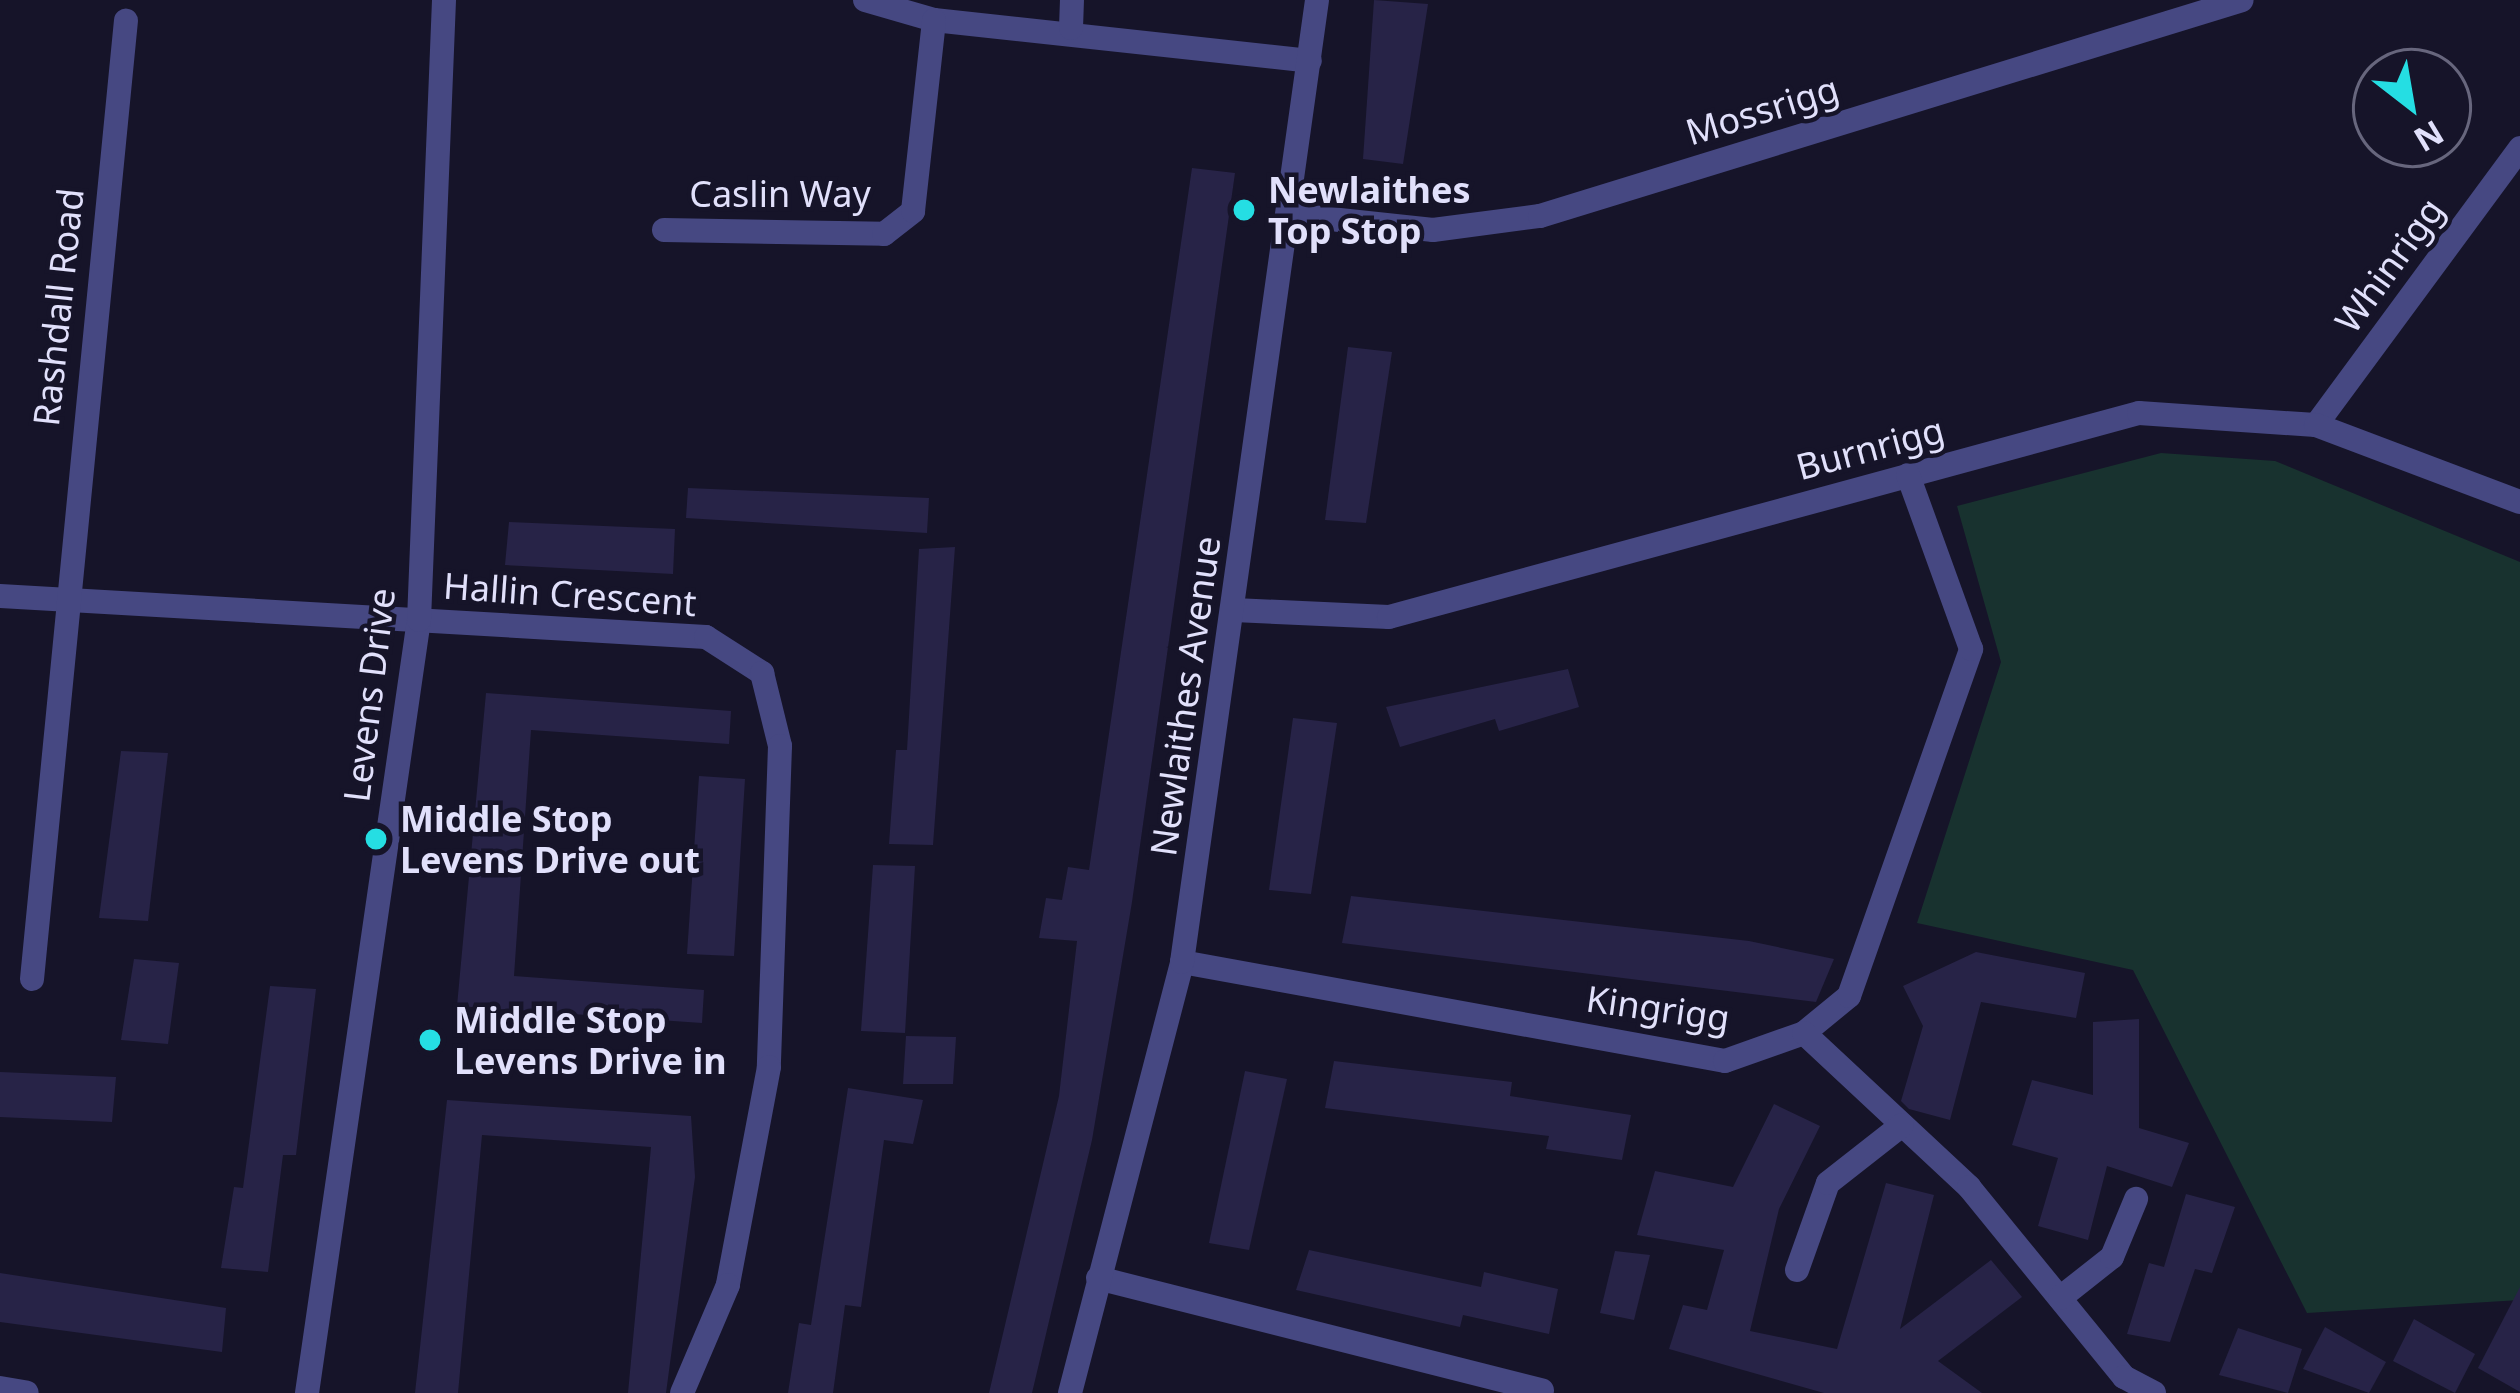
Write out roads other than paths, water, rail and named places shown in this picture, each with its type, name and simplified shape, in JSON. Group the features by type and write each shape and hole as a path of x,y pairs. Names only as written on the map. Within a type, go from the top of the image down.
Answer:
{"street":[{"name":"Levens Drive","path":"307,1393 419,620 444,0"},
{"path":"865,0 934,20 1071,28 1310,62"},
{"path":"1071,28 1072,0"},
{"name":"Newlaithes Avenue","path":"1070,1393 1181,962 1293,215 1317,0"},
{"name":"Mossrigg","path":"1293,215 1433,230 1540,216 2242,0"},
{"name":"Caslin Way","path":"664,230 884,234 913,211 934,20"},
{"name":"Rashdall Road","path":"32,979 61,600 126,21"},
{"name":"Whinrigg","path":"2316,425 2520,148"},
{"name":"Burnrigg","path":"1234,610 1389,617 2139,413 2316,425 2520,502"},
{"name":"Kingrigg","path":"1181,962 1725,1061 1804,1033 1849,996 1971,649 1908,475"},
{"path":"0,596 419,620"},
{"name":"Hallin Crescent","path":"419,620 706,638 762,673 780,746 769,1067 728,1285 682,1393"},
{"path":"1804,1033 1903,1125 2060,1298 2124,1377 2154,1393"},
{"path":"1796,1270 1828,1183 1903,1125"},
{"path":"2060,1298 2112,1257 2136,1199"},
{"path":"1098,1278 1542,1390"},
{"path":"0,1388 27,1393"}],"place":[{"name":"Newlaithes Top Stop","path":"1244,210"},
{"name":"Middle Stop Levens Drive out","path":"376,839"},
{"name":"Middle Stop Levens Drive in","path":"430,1040"}]}
